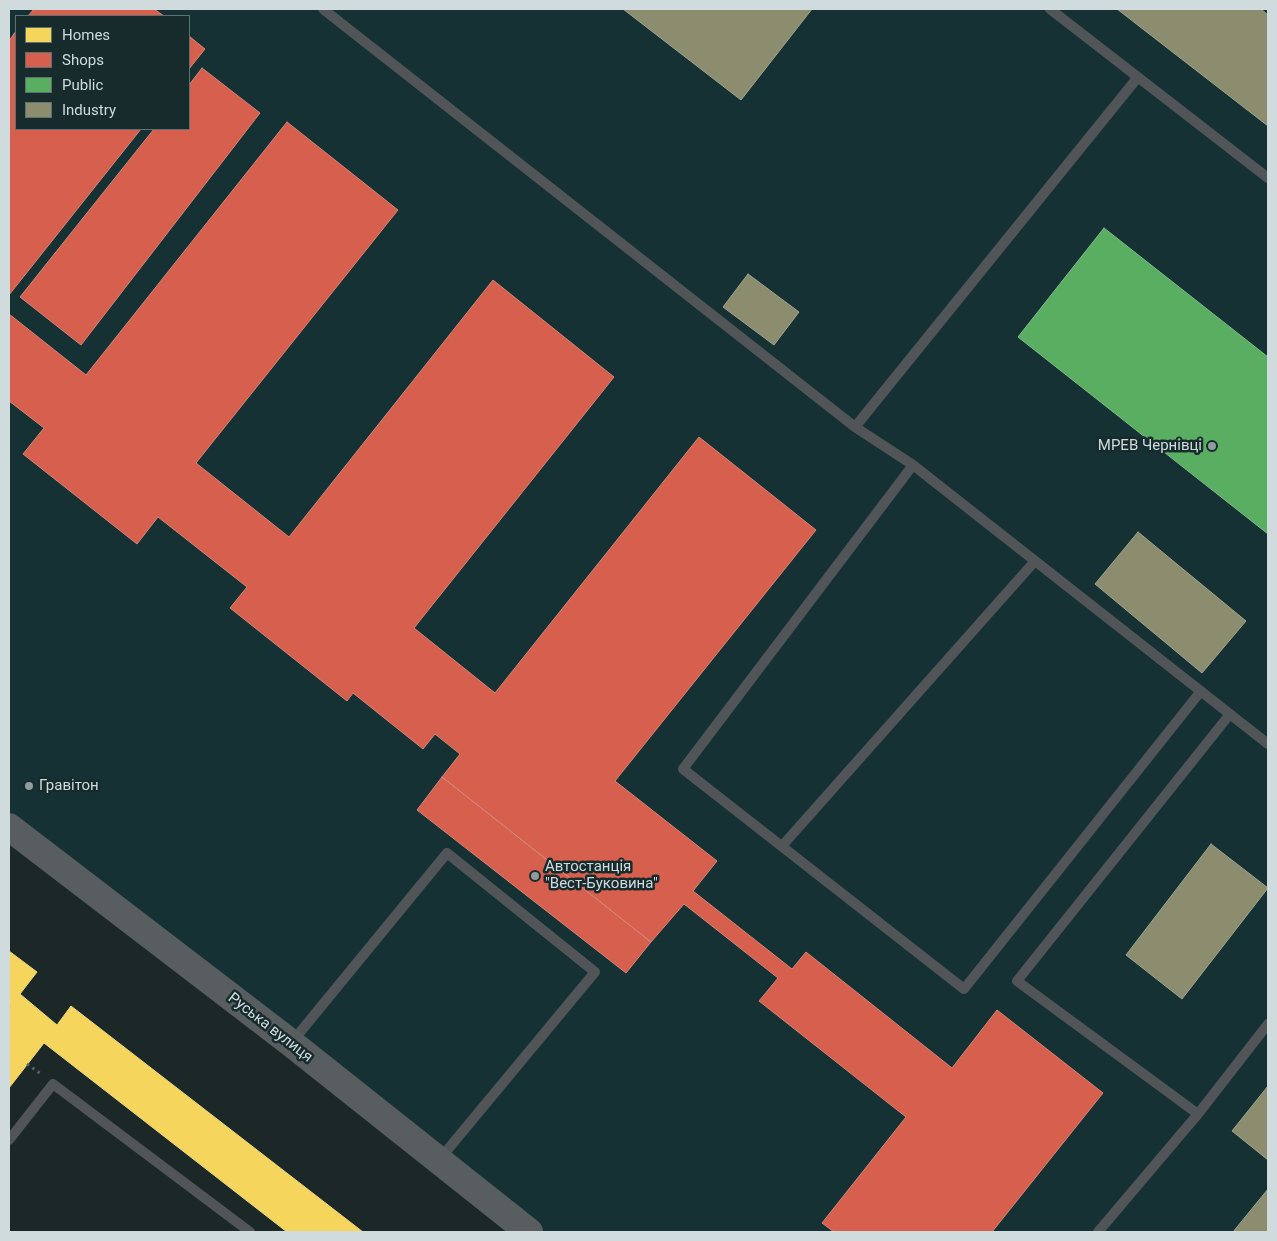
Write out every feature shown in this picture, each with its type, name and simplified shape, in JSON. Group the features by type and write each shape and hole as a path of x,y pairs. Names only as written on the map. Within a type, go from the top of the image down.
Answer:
{"main road":[{"name":"Руська вулиця","path":"11,834 292,1043 529,1232"}],"lane":[{"path":"323,9 855,428 913,465 1268,744"},
{"path":"1050,9 1268,178"},
{"path":"855,428 1138,77"},
{"path":"913,465 683,769 964,989 1201,691"},
{"path":"782,846 1035,561"},
{"path":"1198,1114 1017,982 1230,714"},
{"path":"292,1043 447,853 595,972 439,1160"},
{"path":"1098,1232 1198,1114 1268,1024"},
{"path":"9,1140 53,1084 250,1232"}],"shaded area":[{"path":"9,9 1268,9 1268,1232 522,1232 9,826"}],"building: Homes":[{"path":"9,951 37,972 20,994 57,1025 71,1006 363,1232 287,1232 44,1043 9,1088 9,1009 11,1006 9,1004"}],"building: Shops":[{"path":"34,9 154,9 163,15 29,15"},
{"path":"15,32 15,130 140,130 9,295 9,41"},
{"path":"190,37 205,49 190,68"},
{"path":"202,68 260,113 81,345 20,297 153,130 190,130 190,84"},
{"path":"287,122 398,210 196,463 289,537 493,280 614,377 414,628 495,693 699,437 816,530 615,781 717,861 693,891 792,969 806,952 952,1068 997,1010 1103,1093 992,1232 834,1232 822,1223 906,1117 759,1001 778,978 684,904 651,942 442,777 460,754 435,734 423,749 353,693 347,701 230,608 247,587 158,517 137,544 23,454 44,428 9,401 9,314 86,375"},
{"name":"Автостанція \"Вест-Буковина\"","path":"442,777 651,942 626,973 417,810"}],"building: Public":[{"name":"МРЕВ Чернівці","path":"1104,228 1268,357 1268,534 1018,337"}],"building: Industry":[{"path":"623,9 812,9 741,100"},
{"path":"1117,9 1261,9 1268,15 1268,126"},
{"path":"748,274 799,312 774,345 723,307"},
{"path":"1138,532 1246,621 1202,673 1095,584"},
{"path":"1211,844 1268,888 1182,999 1126,955"},
{"path":"1268,1086 1268,1160 1232,1131"},
{"path":"1268,1189 1268,1232 1233,1232"}],"place":[{"name":"МРЕВ Чернівці","path":"1212,446"},
{"name":"Гравітон","path":"29,786"},
{"name":"Автостанція \"Вест-Буковина\"","path":"535,876"}]}
